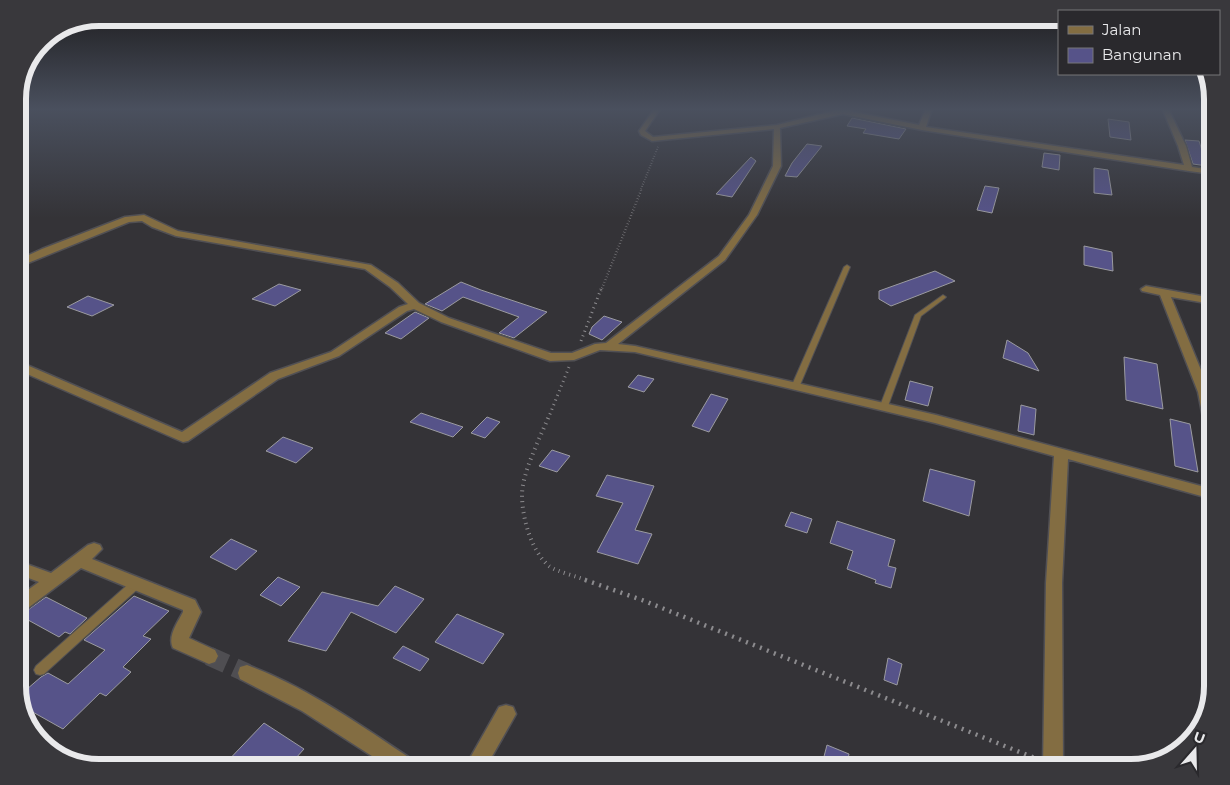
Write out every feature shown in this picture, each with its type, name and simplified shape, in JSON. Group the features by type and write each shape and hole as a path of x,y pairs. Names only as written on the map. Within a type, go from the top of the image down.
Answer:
{"street":[{"path":"610,345 722,258 753,215 777,166 777,145"},
{"path":"1030,145 1204,171"},
{"path":"1181,145 1189,169"},
{"path":"26,261 115,223 141,218 165,230 204,239 362,265 373,269 415,305 445,320 550,357 574,356 599,346 610,345 635,348 884,406 1204,492"},
{"path":"1146,289 1204,300"},
{"path":"1164,292 1204,392"},
{"path":"26,369 183,438 267,380 335,354 403,309 415,305"},
{"path":"1053,759 1054,583 1061,452"},
{"path":"26,600 94,549"},
{"path":"79,561 189,605 192,612 179,642 210,656"},
{"path":"26,570 52,581"},
{"path":"247,673 275,684 332,718 393,759"},
{"path":"480,759 506,714"}],"lane":[{"path":"796,385 847,267"},
{"path":"884,406 918,315 943,297"},
{"path":"40,670 137,583"}],"path":[{"path":"658,145 658,149 530,462 522,494 529,535 538,552 550,567 651,603 1033,759"}],"building":[{"path":"806,145 822,146 797,177 785,176 792,163"},
{"path":"1187,145 1200,145 1204,157 1204,166 1193,164"},
{"path":"1044,153 1060,155 1059,170 1042,167"},
{"path":"751,157 756,161 732,197 716,194"},
{"path":"1094,168 1108,170 1112,195 1094,193"},
{"path":"985,186 999,188 992,213 977,210"},
{"path":"1084,246 1112,252 1113,271 1084,265"},
{"path":"935,271 955,281 891,306 879,299 879,291"},
{"path":"461,282 547,312 514,338 499,333 519,317 463,297 442,311 425,304"},
{"path":"279,284 301,290 275,306 252,299"},
{"path":"88,296 114,305 92,316 67,307"},
{"path":"415,312 429,318 401,339 385,333"},
{"path":"604,316 622,322 602,340 589,334 592,327"},
{"path":"1007,340 1028,353 1039,371 1003,358"},
{"path":"1124,357 1157,364 1163,409 1126,400"},
{"path":"638,375 654,379 644,392 628,387"},
{"path":"910,381 933,387 928,406 905,400"},
{"path":"711,394 728,399 709,432 692,426"},
{"path":"1021,405 1036,409 1034,435 1018,431"},
{"path":"421,413 463,427 453,437 410,422"},
{"path":"487,417 500,422 485,438 471,433"},
{"path":"1170,419 1190,424 1198,472 1175,466"},
{"path":"283,437 313,448 296,463 266,451"},
{"path":"552,450 570,456 557,472 539,466"},
{"path":"930,469 975,481 969,516 923,501"},
{"path":"607,475 654,486 635,530 652,534 638,564 597,552 623,503 596,496"},
{"path":"791,512 812,519 807,533 785,526"},
{"path":"837,521 895,540 888,566 896,568 891,588 875,583 876,580 847,569 853,551 830,543"},
{"path":"231,539 257,551 236,570 210,557"},
{"path":"278,577 300,587 281,606 260,595"},
{"path":"395,586 424,599 396,633 351,612 326,651 288,641 322,592 378,606"},
{"path":"134,596 169,611 143,636 151,639 123,667 131,672 106,696 100,693 63,729 31,711 26,690 48,673 68,684 105,650 84,640"},
{"path":"46,597 87,618 70,634 65,632 59,637 26,619 26,611"},
{"path":"457,614 504,634 483,664 435,642"},
{"path":"403,646 429,659 420,671 393,658"},
{"path":"888,658 902,664 897,685 884,680"},
{"path":"264,723 304,749 295,759 230,759"},
{"path":"827,745 849,754 848,759 823,759"}],"tunnel":[{"path":"209,656 247,673"}]}
